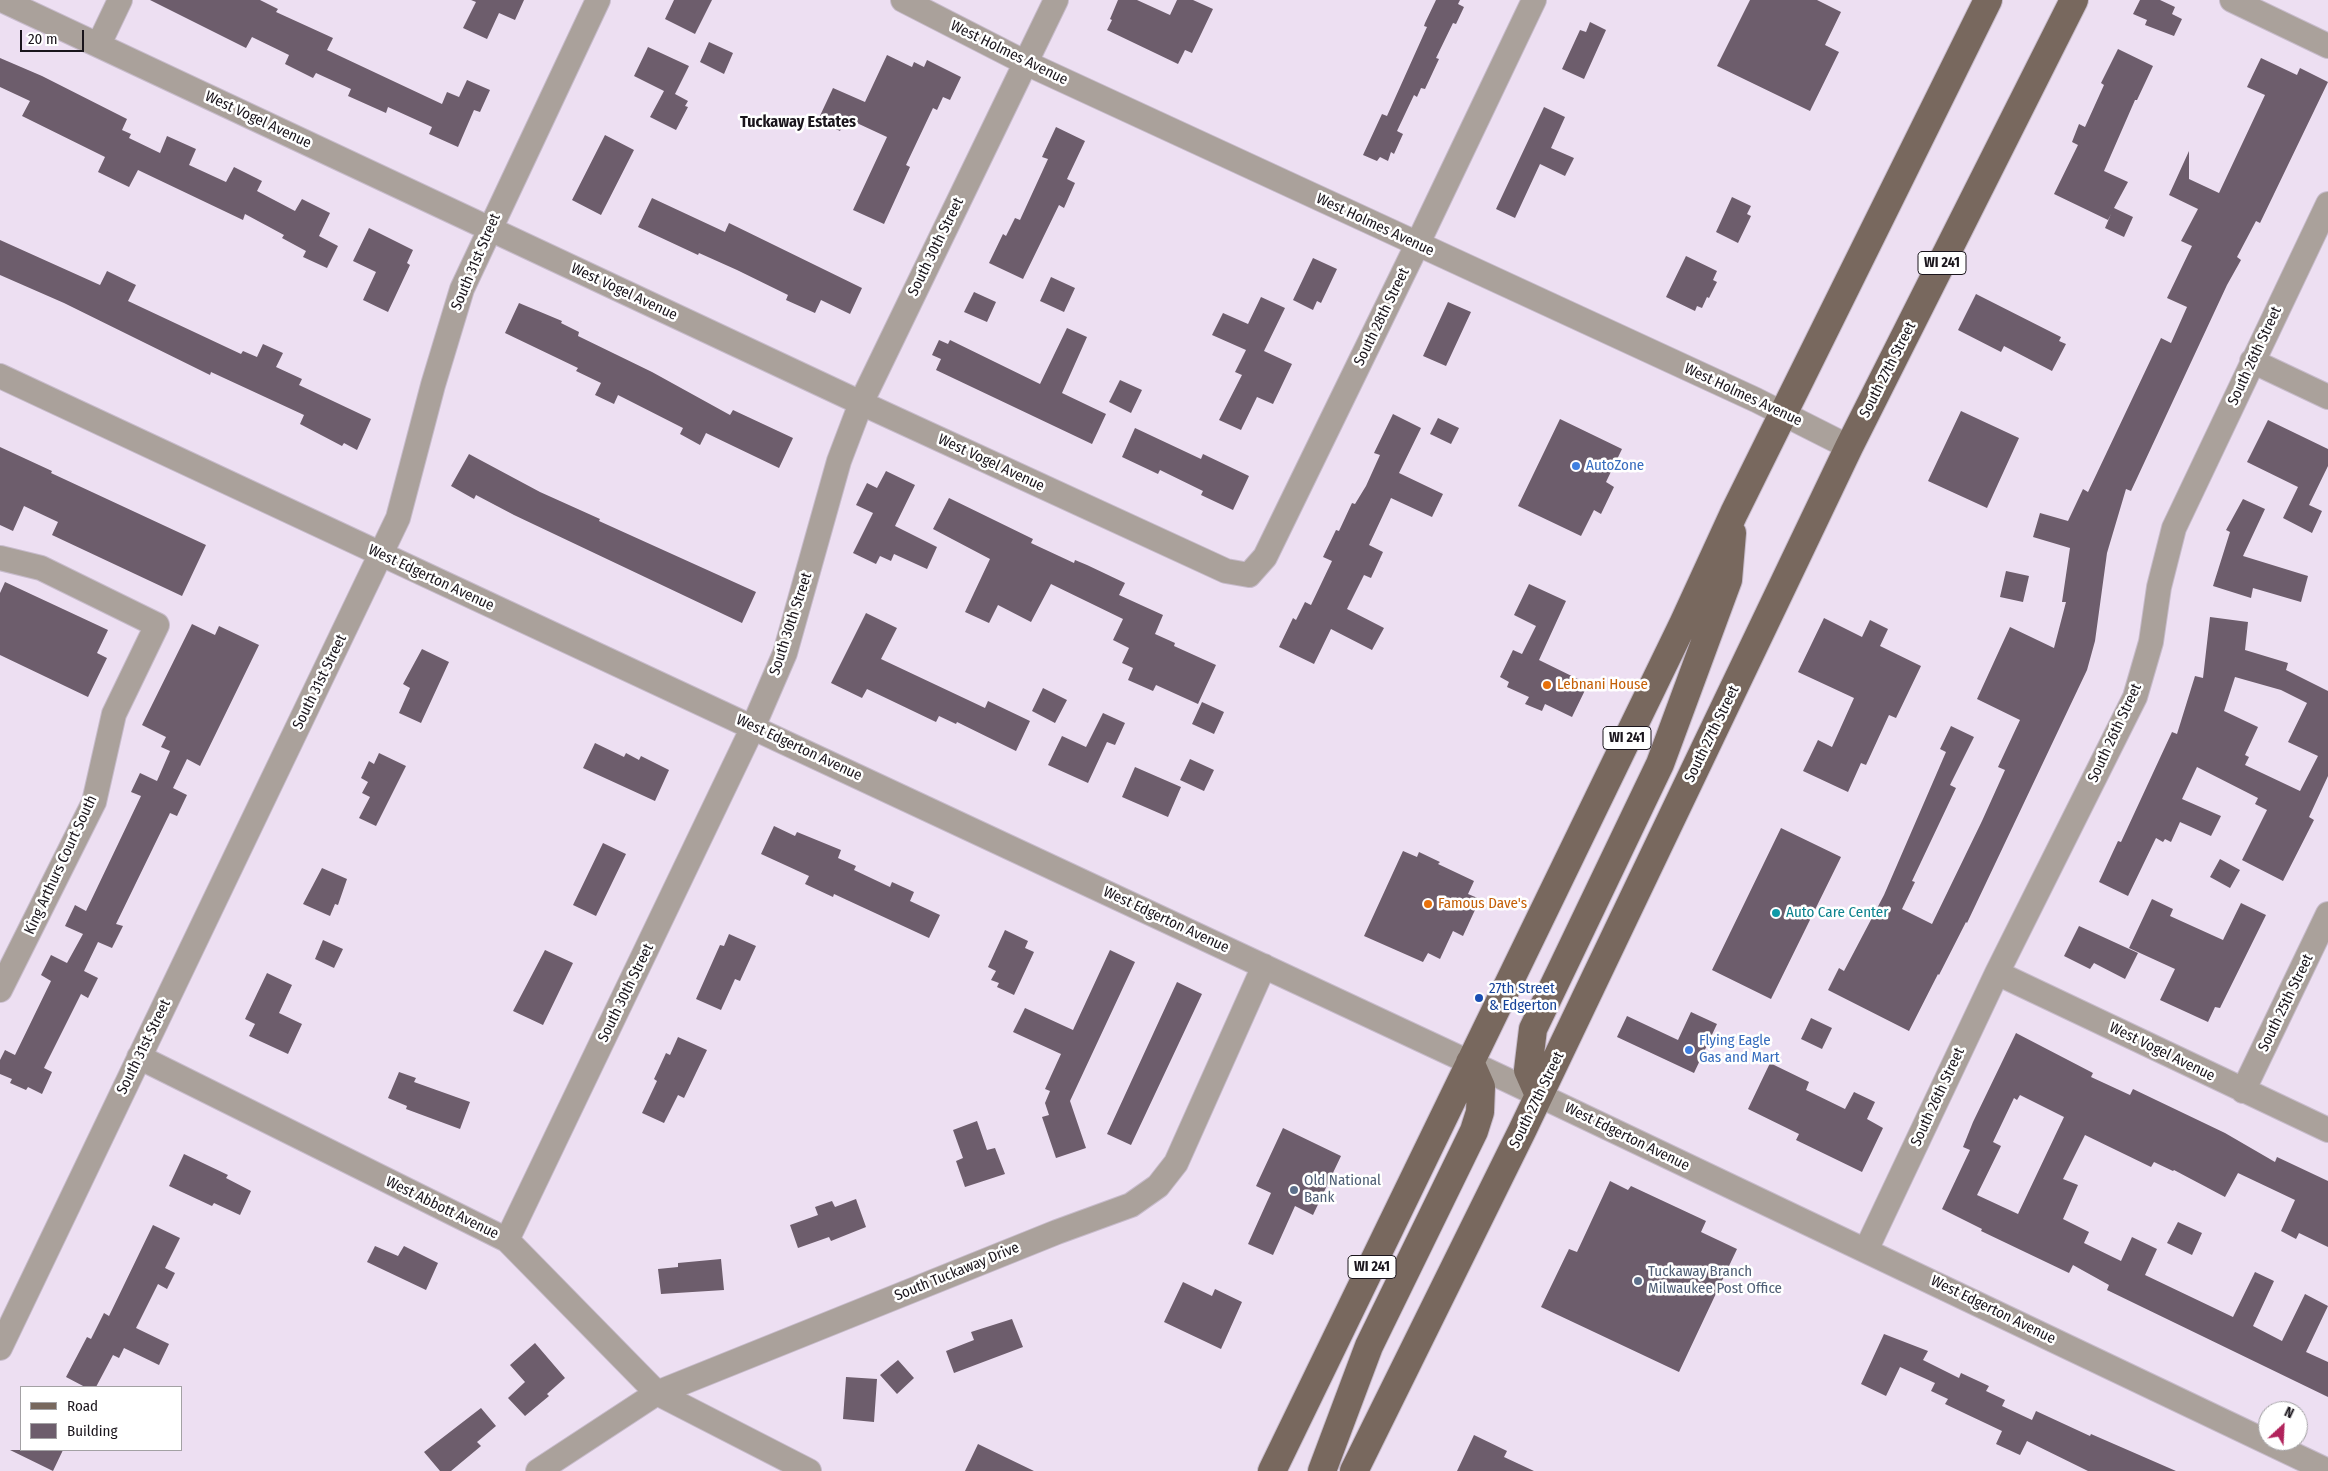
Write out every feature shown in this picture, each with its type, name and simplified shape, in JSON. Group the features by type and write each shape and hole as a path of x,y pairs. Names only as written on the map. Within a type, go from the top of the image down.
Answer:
{"main road":[{"name":"WI 241","path":"1272,1471 1683,624 1734,513 1988,0"},
{"name":"South 27th Street","path":"1354,1471 1539,1095 1849,447 2074,0"},
{"path":"1539,1095 1528,1070 1533,1029 1660,764 1728,580 1734,513"},
{"path":"1322,1471 1369,1346 1474,1131 1480,1112 1481,1087 1470,1062"}],"street":[{"name":"West Vogel Avenue","path":"2,0 861,403 1226,571 1249,575"},
{"path":"99,44 120,0"},
{"name":"South 31st Street","path":"0,1348 398,518 433,385 462,289 488,229 598,0"},
{"name":"West Holmes Avenue","path":"903,0 1026,63 1784,414 1849,447"},
{"name":"South 30th Street","path":"507,1240 753,727 785,652 839,461 861,403 1056,0"},
{"name":"South 28th Street","path":"1249,575 1265,557 1534,0"},
{"path":"2232,0 2328,46"},
{"name":"South 26th Street","path":"1866,1250 1997,973 2134,697 2151,642 2159,587 2174,528 2328,204"},
{"path":"2252,361 2328,397"},
{"name":"West Edgerton Avenue","path":"0,376 1470,1062 2328,1471"},
{"name":"King Arthurs Court South","path":"0,558 41,568 157,625 114,714 94,802 0,990"},
{"name":"South 25th Street","path":"2243,1091 2328,914"},
{"name":"South Tuckaway Drive","path":"538,1471 657,1393 1057,1232 1131,1205 1158,1186 1176,1163 1264,966"},
{"name":"West Vogel Avenue","path":"1997,973 2328,1130"},
{"name":"West Abbott Avenue","path":"139,1057 507,1240 657,1393 809,1471"}],"building":[{"path":"150,0 260,0 278,9 276,12 333,38 327,50 442,104 447,92 459,97 467,80 490,90 480,112 474,110 458,147 429,134 432,127 388,107 386,113 348,96 351,89 316,73 313,78 285,64 289,55 252,37 246,48"},
{"path":"471,0 524,0 515,20 499,13 487,39 463,28 476,2"},
{"path":"674,0 712,0 695,34 665,19"},
{"path":"1118,0 1137,0 1170,15 1177,0 1193,0 1213,9 1192,53 1185,50 1178,64 1107,30"},
{"path":"1436,0 1460,0 1458,4 1464,7 1456,24 1453,23 1436,58 1439,59 1425,89 1421,88 1417,97 1414,95 1397,131 1403,134 1394,154 1391,152 1388,161 1380,157 1377,161 1363,155 1382,114 1387,116 1427,27 1424,26"},
{"path":"1750,0 1817,0 1841,12 1825,45 1839,52 1810,111 1717,66"},
{"path":"2140,0 2160,0 2175,7 2172,14 2182,19 2174,36 2145,25 2147,20 2133,14"},
{"path":"1590,22 1606,30 1584,79 1562,69 1580,30 1586,32"},
{"path":"709,42 733,53 724,74 700,62"},
{"path":"648,47 689,66 675,94 688,101 685,106 688,107 676,130 650,117 664,91 634,76"},
{"path":"2118,49 2153,66 2137,100 2135,100 2104,171 2128,182 2114,208 2133,217 2124,237 2105,228 2111,214 2108,220 2054,194 2078,145 2072,142 2079,124 2085,127 2104,85 2101,83"},
{"path":"887,55 912,67 914,62 924,67 927,60 961,77 950,100 943,97 937,110 933,108 906,165 910,167 884,224 853,210 887,137 846,118 840,131 818,120 833,88 865,102"},
{"path":"0,58 42,76 127,119 122,130 131,134 129,138 160,153 167,136 196,149 189,165 226,182 234,167 262,181 257,191 295,211 302,199 330,213 319,236 338,246 327,268 303,257 306,251 282,238 284,235 245,214 243,220 138,170 129,187 98,172 105,157 22,116 30,101 0,87"},
{"path":"2261,58 2297,75 2300,68 2328,82 2260,223 2256,221 2237,257 2241,260 2227,285 2131,491 2126,489 2107,553 2095,641 2087,670 1967,923 1909,1031 1828,990 1839,968 1844,971 1884,895 1946,752 1940,749 1951,726 1974,737 1950,785 1956,788 1912,881 1915,882 1902,909 1932,924 1982,821 2005,770 1998,767 2020,720 1977,699 2010,627 2054,648 2066,602 2062,602 2070,548 2033,537 2040,513 2068,521 2083,489 2088,492 2161,338 2171,343 2187,307 2167,298 2192,246 2181,241 2198,209 2169,195 2189,151 2189,179 2219,193 2265,95 2247,87"},
{"path":"1544,107 1565,117 1551,148 1574,158 1565,176 1540,164 1515,218 1496,209"},
{"path":"1056,127 1085,141 1067,179 1075,183 1064,208 1059,205 1023,279 989,263 1003,234 1006,236 1015,218 1020,220 1048,159 1042,157"},
{"path":"605,135 634,150 601,215 572,200"},
{"path":"1732,197 1751,206 1747,214 1751,216 1738,243 1716,232"},
{"path":"652,198 725,232 729,223 862,288 850,314 821,300 815,313 786,300 788,295 737,270 699,253 698,255 638,227"},
{"path":"369,228 413,250 407,263 410,265 388,312 363,300 376,272 353,261"},
{"path":"0,240 100,285 107,271 136,285 128,301 241,354 243,351 257,357 263,344 283,353 276,367 302,379 299,385 371,419 357,450 344,443 342,446 300,424 304,415 211,372 210,375 64,303 0,275"},
{"path":"1686,256 1717,271 1713,280 1717,282 1709,298 1707,297 1702,308 1697,306 1695,311 1666,297"},
{"path":"1313,258 1337,269 1321,303 1317,301 1313,310 1293,300"},
{"path":"1051,277 1075,288 1064,312 1040,301"},
{"path":"974,292 996,302 987,322 964,312"},
{"path":"1976,294 2061,337 2059,341 2066,344 2052,371 2004,346 2001,352 1958,330"},
{"path":"1261,297 1285,308 1264,351 1292,364 1273,404 1257,397 1241,430 1219,420 1242,375 1235,372 1246,350 1212,335 1223,313 1248,324"},
{"path":"1448,302 1471,312 1446,366 1423,356"},
{"path":"519,303 562,321 561,323 579,332 578,336 652,372 730,415 733,410 793,438 779,468 706,433 700,445 680,434 683,428 618,395 614,404 595,395 601,383 576,371 578,368 505,333"},
{"path":"1067,328 1087,337 1062,393 1106,414 1092,444 936,370 941,359 932,355 939,340 948,344 950,340 1040,384"},
{"path":"1120,380 1142,390 1131,413 1109,402"},
{"path":"1961,411 2019,438 1987,508 1928,481"},
{"path":"1393,414 1421,428 1399,473 1443,494 1432,517 1391,498 1369,545 1383,552 1371,578 1364,575 1347,609 1384,628 1372,650 1331,629 1314,664 1279,647 1293,618 1296,620 1305,602 1311,605 1332,561 1323,557 1336,530 1339,531 1352,503 1355,504 1366,486 1380,455 1374,453"},
{"path":"1438,418 1459,428 1451,444 1430,434"},
{"name":"AutoZone","path":"1560,419 1622,449 1606,482 1614,487 1601,514 1594,510 1581,536 1518,506"},
{"path":"2268,420 2328,449 2328,466 2309,505 2322,511 2312,533 2283,518 2298,487 2247,462"},
{"path":"1135,428 1201,459 1203,454 1249,476 1233,510 1201,495 1203,491 1160,470 1158,474 1122,457"},
{"path":"0,447 52,471 51,473 206,545 182,596 52,535 58,522 24,506 13,531 0,525"},
{"path":"469,454 540,492 600,519 599,521 756,592 742,623 514,515 476,495 474,499 451,486"},
{"path":"886,471 915,485 895,526 937,547 927,569 894,554 891,561 880,556 876,564 853,553 873,513 856,505 867,483 877,488"},
{"path":"949,498 1033,539 1031,543 1074,563 1075,560 1087,565 1125,583 1119,595 1163,615 1155,634 1175,643 1174,646 1216,665 1198,704 1156,685 1153,691 1128,680 1133,668 1122,663 1129,648 1113,640 1123,619 1051,584 1031,622 998,605 989,623 965,612 990,559 933,529"},
{"path":"2243,499 2265,509 2243,556 2308,576 2301,602 2253,588 2251,598 2213,586 2230,532 2226,530"},
{"path":"2006,571 2029,576 2023,602 2000,597"},
{"path":"5,582 108,630 97,653 107,658 88,697 0,655 0,593"},
{"path":"1529,584 1566,601 1539,660 1588,684 1572,717 1545,704 1542,711 1525,704 1529,697 1507,687 1509,682 1500,677 1513,650 1522,654 1536,626 1514,615"},
{"path":"866,613 897,628 881,659 985,708 988,701 1030,721 1016,751 957,722 956,724 939,716 936,722 867,689 862,698 831,683"},
{"path":"2210,617 2248,622 2245,650 2288,663 2286,670 2328,691 2328,776 2309,817 2314,820 2283,881 2242,860 2267,810 2255,804 2258,798 2197,767 2182,799 2221,816 2211,836 2180,822 2171,842 2165,839 2163,842 2156,838 2128,896 2099,882 2118,841 2121,842 2172,732 2177,734 2195,676 2203,678","holes":["2235,677 2281,690 2307,703 2288,742 2318,756 2300,791 2245,765 2249,757 2245,755 2258,727 2224,711"]},
{"path":"1824,618 1862,637 1870,620 1888,629 1880,646 1921,666 1896,718 1889,715 1866,765 1861,763 1848,792 1803,771 1818,740 1832,747 1854,698 1798,672"},
{"path":"192,624 215,635 219,626 259,645 200,766 187,759 173,788 187,795 177,816 170,813 116,924 123,926 112,948 98,942 84,971 98,978 88,998 81,994 44,1068 52,1072 42,1094 28,1087 26,1090 10,1083 12,1079 0,1074 0,1060 5,1050 15,1055 51,981 41,975 51,955 67,963 83,934 65,926 75,905 86,911 141,796 131,792 140,773 157,781 170,751 161,747 166,737 142,725"},
{"path":"422,649 449,662 421,723 399,713 410,688 403,684"},
{"path":"1043,688 1067,700 1055,723 1032,711"},
{"path":"1202,702 1224,712 1214,734 1192,724"},
{"path":"1103,713 1125,723 1115,745 1107,742 1088,783 1048,765 1062,736 1086,747"},
{"path":"595,743 624,757 626,753 639,760 641,756 669,770 655,801 583,768"},
{"path":"379,753 406,766 376,826 359,818 370,797 362,793 368,782 361,778 369,761 374,764"},
{"path":"1190,759 1214,770 1204,791 1180,780"},
{"path":"1135,767 1181,787 1168,817 1122,797"},
{"path":"774,826 795,836 797,832 841,850 838,858 856,866 854,870 890,887 892,882 914,892 910,901 940,915 929,938 834,894 833,897 805,884 809,876 761,854"},
{"name":"Auto Care Center","path":"1781,828 1841,857 1771,999 1712,970"},
{"path":"603,843 626,854 596,916 573,905"},
{"name":"Famous Dave's","path":"1403,851 1417,857 1419,852 1440,862 1438,864 1474,881 1468,894 1480,899 1463,936 1453,931 1440,959 1428,953 1423,962 1364,936"},
{"path":"2220,859 2240,870 2230,888 2210,877"},
{"path":"322,868 347,879 338,905 335,904 330,916 303,904"},
{"path":"2152,899 2173,909 2170,916 2223,940 2241,903 2266,915 2220,1008 2215,1007 2208,1022 2160,1000 2175,969 2129,948"},
{"path":"2079,926 2138,953 2125,979 2094,963 2090,969 2064,956"},
{"path":"1005,930 1028,941 1025,948 1034,952 1014,995 997,987 999,983 991,980 996,971 988,967"},
{"path":"729,934 756,946 740,981 735,979 721,1010 696,999 720,945 724,946"},
{"path":"323,940 343,949 334,968 315,959"},
{"path":"545,950 573,963 543,1025 513,1011"},
{"path":"1110,950 1135,962 1070,1101 1086,1148 1056,1158 1042,1117 1049,1115 1045,1103 1050,1091 1045,1089 1061,1054 1013,1032 1025,1008 1073,1030"},
{"path":"267,973 292,985 279,1013 302,1024 288,1054 249,1036 255,1024 245,1019"},
{"path":"1177,982 1202,994 1131,1145 1107,1134"},
{"path":"1691,1012 1717,1024 1694,1073 1617,1037 1627,1016 1678,1040"},
{"path":"1811,1018 1832,1028 1822,1049 1801,1039"},
{"path":"2016,1033 2093,1073 2091,1077 2130,1095 2133,1089 2225,1133 2275,1162 2277,1157 2328,1181 2328,1247 2299,1233 2296,1239 2281,1231 2295,1200 2238,1173 2225,1197 2174,1170 2154,1162 2151,1167 2085,1135 2063,1179 2078,1185 2063,1219 2089,1232 2084,1243 2121,1261 2132,1237 2157,1249 2145,1275 2233,1317 2255,1272 2274,1281 2253,1326 2282,1341 2305,1294 2328,1306 2306,1352 2328,1362 2328,1397 2107,1290 2109,1285 2073,1265 2069,1273 1981,1231 1982,1229 1942,1209 1970,1150 1963,1147","holes":["2020,1095 2064,1117 2018,1214 1977,1195 2001,1146 1993,1142 2014,1098 2017,1100"]},
{"path":"678,1037 707,1050 684,1098 678,1095 664,1123 642,1113 657,1081 654,1079 666,1053 670,1055"},
{"path":"1770,1063 1809,1082 1806,1090 1845,1109 1854,1092 1875,1102 1867,1119 1883,1128 1862,1172 1796,1140 1799,1134 1748,1109"},
{"path":"399,1072 416,1078 414,1082 470,1102 460,1129 406,1109 407,1106 388,1098"},
{"path":"977,1121 987,1150 995,1148 1005,1174 965,1187 956,1161 963,1158 953,1130"},
{"name":"Old National Bank","path":"1283,1128 1341,1156 1313,1215 1295,1206 1273,1255 1248,1244 1271,1193 1256,1186"},
{"path":"184,1154 228,1175 226,1178 251,1191 240,1215 214,1203 212,1206 169,1186"},
{"name":"Tuckaway Branch Milwaukee Post Office","path":"1610,1181 1628,1190 1631,1186 1706,1221 1701,1232 1737,1249 1679,1372 1541,1307 1569,1249 1577,1252"},
{"path":"856,1199 866,1227 831,1241 829,1237 798,1248 790,1225 818,1215 815,1207 832,1201 835,1207"},
{"path":"2178,1222 2202,1233 2192,1255 2167,1243"},
{"path":"153,1225 180,1238 165,1268 175,1273 167,1289 158,1284 136,1328 169,1344 159,1365 124,1348 119,1358 113,1355 97,1386 83,1386 66,1377 87,1337 91,1339 104,1313 109,1316"},
{"path":"375,1246 398,1256 404,1246 438,1263 426,1290 367,1262"},
{"path":"721,1259 724,1290 661,1294 658,1269 678,1267 678,1263"},
{"path":"1183,1282 1212,1296 1215,1289 1242,1302 1221,1349 1164,1322"},
{"path":"1012,1319 1023,1347 954,1373 946,1351 974,1340 971,1332"},
{"path":"1884,1334 1928,1351 1923,1360 1959,1378 1961,1373 1989,1386 1986,1391 2005,1400 2002,1406 2032,1420 2036,1411 2090,1436 2091,1434 2176,1471 2088,1471 2027,1441 2020,1455 1996,1444 2002,1431 1945,1404 1948,1399 1931,1391 1935,1383 1900,1367 1886,1396 1861,1384"},
{"path":"535,1343 565,1378 547,1394 549,1396 525,1416 508,1398 525,1382 510,1365"},
{"path":"898,1360 914,1378 897,1394 880,1375"},
{"path":"846,1377 877,1379 874,1422 843,1419"},
{"path":"481,1408 496,1426 477,1442 481,1446 451,1471 440,1471 424,1452"},
{"path":"1474,1435 1507,1451 1504,1457 1534,1471 1457,1471"},
{"path":"978,1444 1034,1471 965,1471"},
{"path":"10,1450 63,1451 53,1471"}],"place":[{"name":"AutoZone","path":"1576,466"},
{"name":"Lebnani House","path":"1547,685"},
{"name":"Famous Dave's","path":"1428,904"},
{"name":"Auto Care Center","path":"1776,913"},
{"name":"27th Street & Edgerton","path":"1479,998"},
{"name":"Flying Eagle Gas and Mart","path":"1689,1050"},
{"name":"Old National Bank","path":"1294,1190"},
{"name":"Tuckaway Branch Milwaukee Post Office","path":"1638,1281"}],"district":[{"name":"Tuckaway Estates","path":"798,123"}]}
